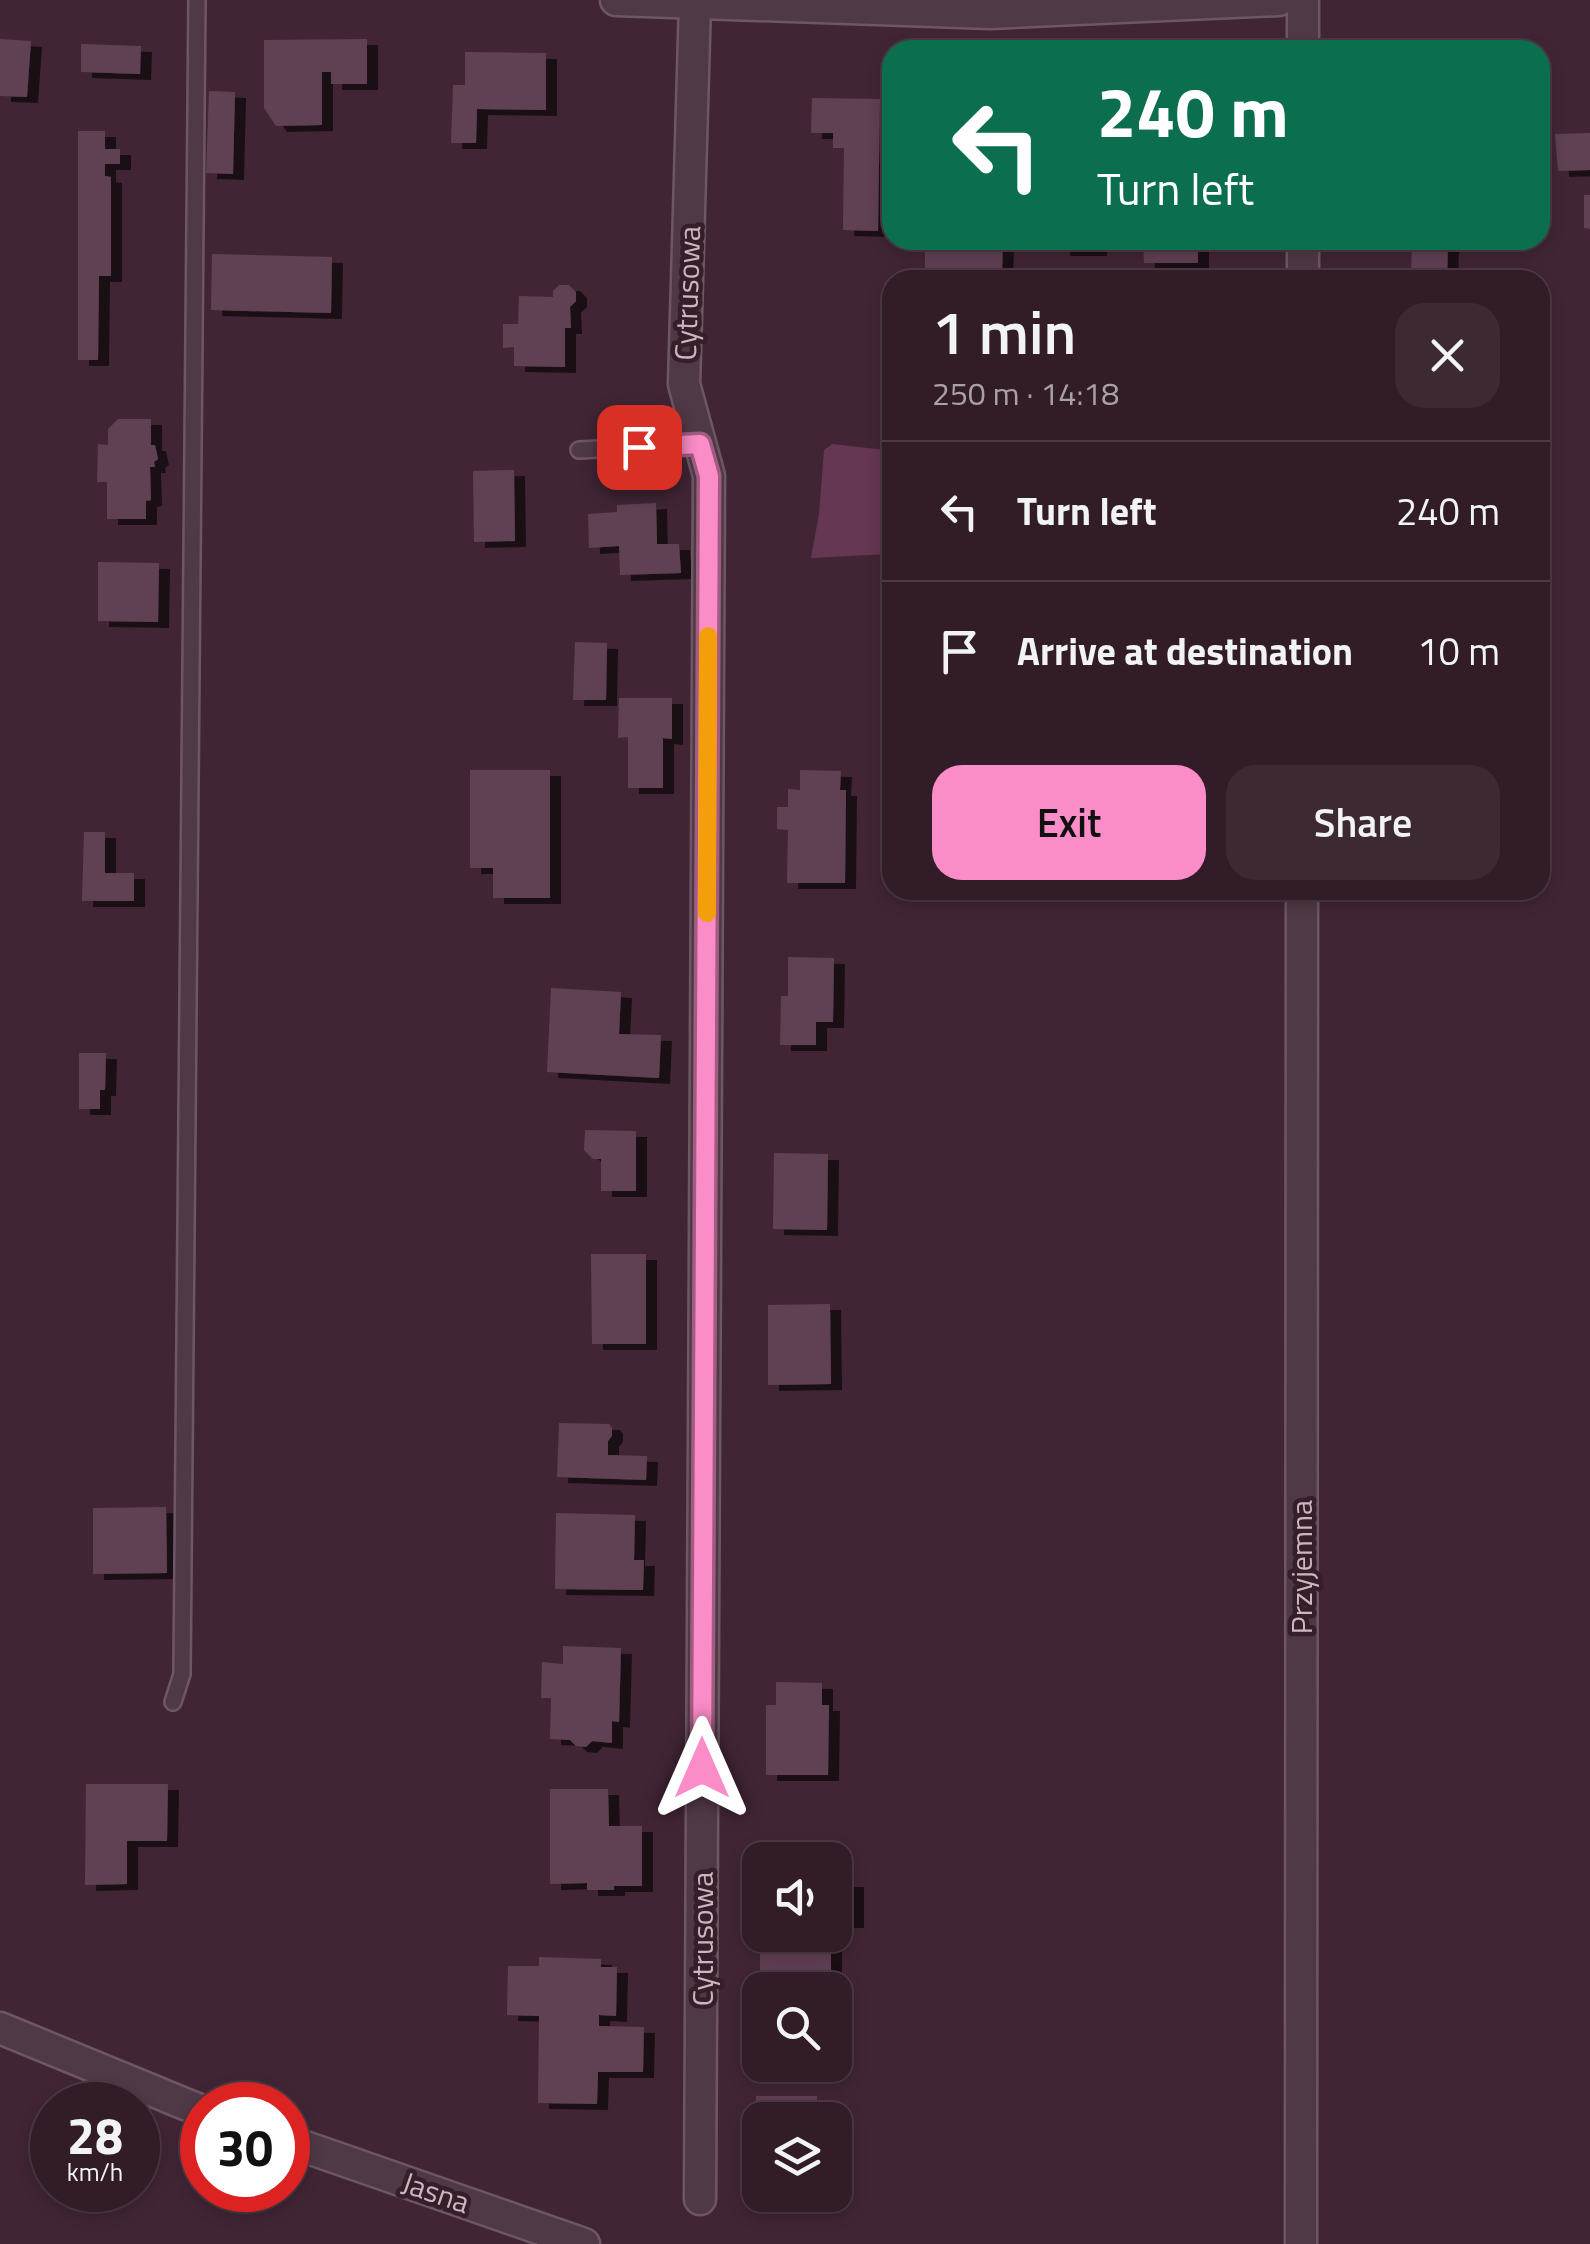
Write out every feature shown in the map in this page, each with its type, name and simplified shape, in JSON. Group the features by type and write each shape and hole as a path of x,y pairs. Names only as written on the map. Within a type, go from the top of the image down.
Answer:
{"street":[{"path":"616,0 990,13 1279,0"},
{"path":"1304,0 1304,40"},
{"name":"Cytrusowa","path":"696,3 684,384 709,476 700,2199"},
{"name":"Przyjemna","path":"1301,2244 1302,900"},
{"path":"0,2028 180,2102"},
{"name":"Jasna","path":"310,2149 584,2244"}],"lane":[{"path":"173,1702 182,1674 197,0"},
{"path":"579,450 700,444"}],"shaded area":[{"path":"832,444 882,450 882,554 811,558 824,450"}],"building":[{"path":"0,39 31,41 27,97 0,96"},
{"path":"367,39 367,84 331,84 331,72 322,72 322,125 276,126 264,108 264,40"},
{"path":"81,44 141,46 140,74 81,72"},
{"path":"465,52 546,53 546,110 477,109 476,143 451,143 453,85 465,85"},
{"path":"209,91 235,92 233,174 206,173"},
{"path":"812,98 880,99 878,231 843,230 844,148 833,148 833,133 811,133"},
{"path":"78,131 105,131 105,149 120,149 120,164 105,164 105,176 111,177 111,276 99,276 98,360 78,360"},
{"path":"1590,133 1590,170 1558,171 1555,134"},
{"path":"1584,195 1590,195 1590,229 1584,228"},
{"path":"925,250 1003,250 1002,270 925,270"},
{"path":"1143,250 1198,250 1198,263 1144,263"},
{"path":"1412,250 1448,250 1447,270 1411,270"},
{"path":"212,254 332,257 331,313 211,310"},
{"path":"559,285 569,285 576,292 576,301 570,307 571,328 565,328 565,367 514,366 514,347 503,348 503,324 518,324 519,296 553,297"},
{"path":"118,419 151,419 151,445 155,445 158,459 155,467 150,467 151,500 146,501 146,519 107,519 107,482 97,482 98,444 108,445 108,429"},
{"path":"514,470 515,541 474,542 473,471"},
{"path":"656,503 657,544 679,544 681,573 620,575 619,546 589,548 588,514 617,512 617,505"},
{"path":"98,562 159,563 158,622 98,621"},
{"path":"575,642 607,643 606,700 573,700"},
{"path":"619,698 672,698 672,739 663,738 663,788 628,788 628,737 618,738"},
{"path":"470,770 550,770 550,898 493,898 493,868 470,868"},
{"path":"800,770 841,771 840,790 846,790 845,883 787,883 788,830 777,829 777,807 788,807 788,789 800,790"},
{"path":"84,832 105,832 105,873 134,873 134,901 82,901"},
{"path":"788,957 834,958 833,1022 816,1022 816,1045 780,1045 781,996 788,996"},
{"path":"551,988 621,992 619,1034 661,1035 659,1078 547,1072"},
{"path":"79,1053 106,1053 100,1109 79,1109"},
{"path":"585,1130 636,1131 636,1191 601,1191 601,1159 593,1159 584,1150"},
{"path":"774,1153 828,1154 827,1230 773,1229"},
{"path":"591,1254 646,1254 646,1344 592,1344"},
{"path":"830,1304 831,1384 768,1385 768,1305"},
{"path":"559,1423 609,1424 612,1436 608,1455 647,1456 646,1480 557,1477"},
{"path":"166,1507 167,1573 93,1574 93,1508"},
{"path":"556,1513 635,1515 634,1560 644,1560 643,1590 555,1589"},
{"path":"563,1646 621,1648 619,1722 612,1721 612,1743 592,1741 586,1747 576,1746 570,1740 550,1739 551,1698 541,1698 542,1662 563,1664"},
{"path":"776,1682 822,1683 822,1705 829,1705 828,1775 766,1775 766,1705 776,1705"},
{"path":"86,1784 168,1784 167,1841 127,1841 127,1884 85,1885"},
{"path":"550,1789 608,1789 609,1826 642,1826 642,1886 587,1890 587,1883 550,1884"},
{"path":"760,1952 831,1952 831,1972 760,1972"},
{"path":"539,1957 601,1959 601,1967 617,1967 616,2016 599,2015 599,2026 644,2027 643,2072 598,2072 597,2104 538,2103 539,2016 507,2015 508,1966 539,1966"},
{"path":"756,2096 817,2096 817,2102 756,2102"}],"slow traffic":[{"path":"707,913 708,636"}],"route":[{"path":"639,447 700,444 709,476 702,1768"}]}
